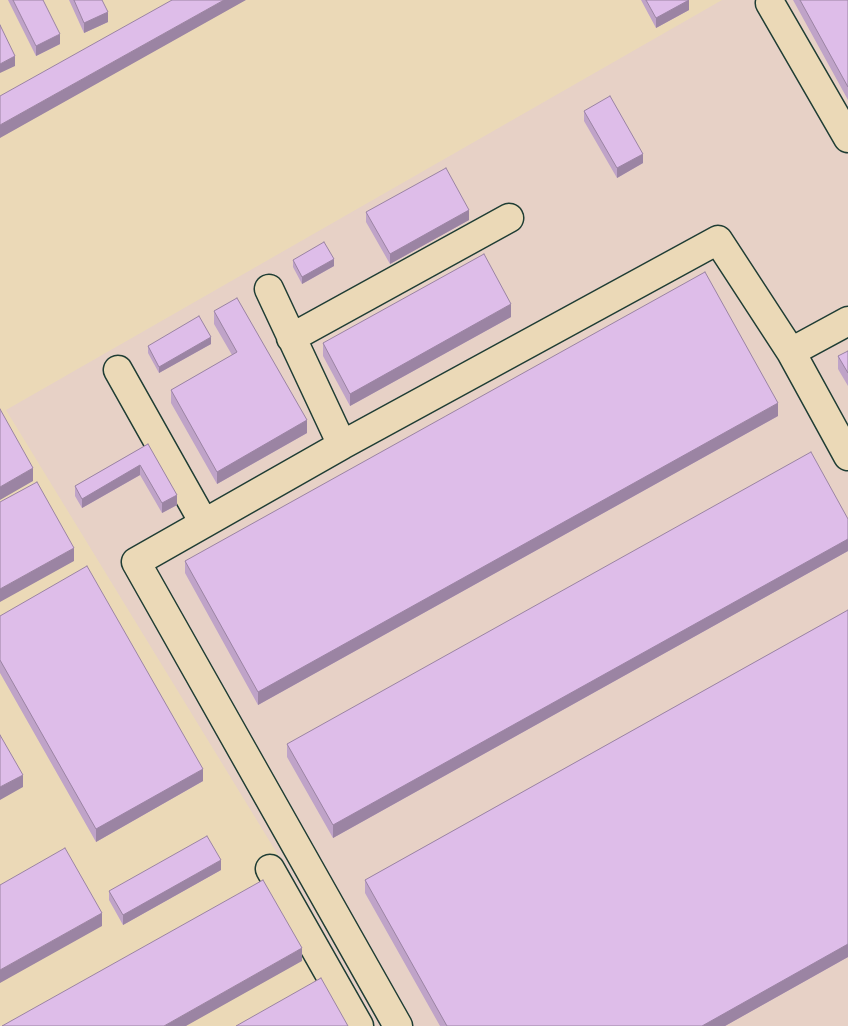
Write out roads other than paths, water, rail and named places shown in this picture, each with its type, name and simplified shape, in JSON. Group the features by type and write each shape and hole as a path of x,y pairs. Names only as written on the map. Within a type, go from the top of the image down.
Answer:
{"lane":[{"path":"770,3 848,138"},
{"path":"291,338 509,218"},
{"path":"398,1026 136,562 342,445 718,240 791,352 848,456"},
{"path":"269,289 342,445"},
{"path":"791,352 848,321"},
{"path":"118,370 204,523"},
{"path":"270,869 359,1026"}]}
